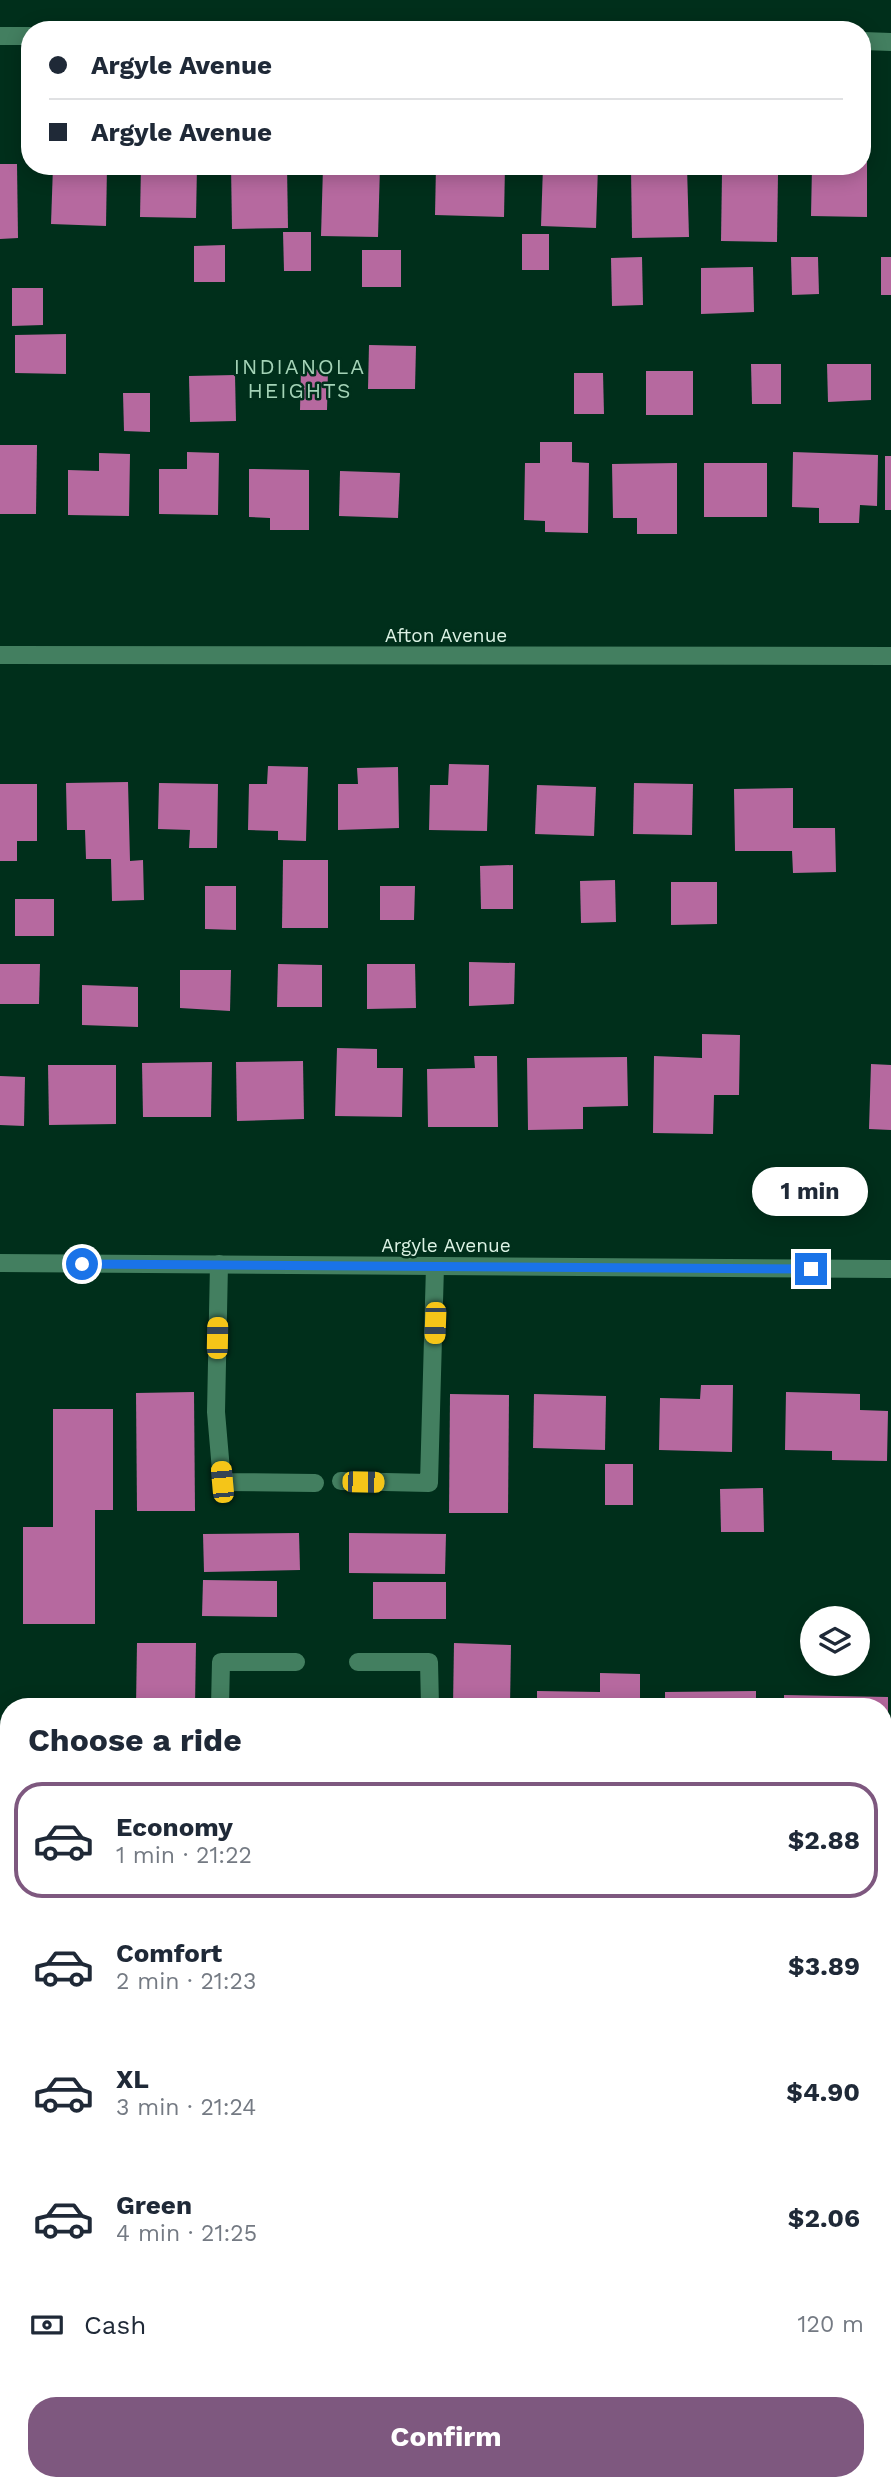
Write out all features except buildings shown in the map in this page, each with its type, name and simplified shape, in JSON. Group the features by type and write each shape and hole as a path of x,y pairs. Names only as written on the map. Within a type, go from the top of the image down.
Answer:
{"street":[{"path":"0,36 21,36"},
{"path":"871,41 891,42"},
{"name":"Afton Avenue","path":"0,655 891,656"},
{"name":"Argyle Avenue","path":"0,1263 891,1269"},
{"path":"219,1264 216,1412 222,1482 315,1483"},
{"path":"341,1481 429,1483 435,1266"},
{"path":"220,1698 221,1662 296,1662"},
{"path":"358,1662 429,1662 430,1698"}],"district":[{"name":"INDIANOLA HEIGHTS","path":"300,378"}],"route":[{"path":"82,1264 811,1269"}]}
